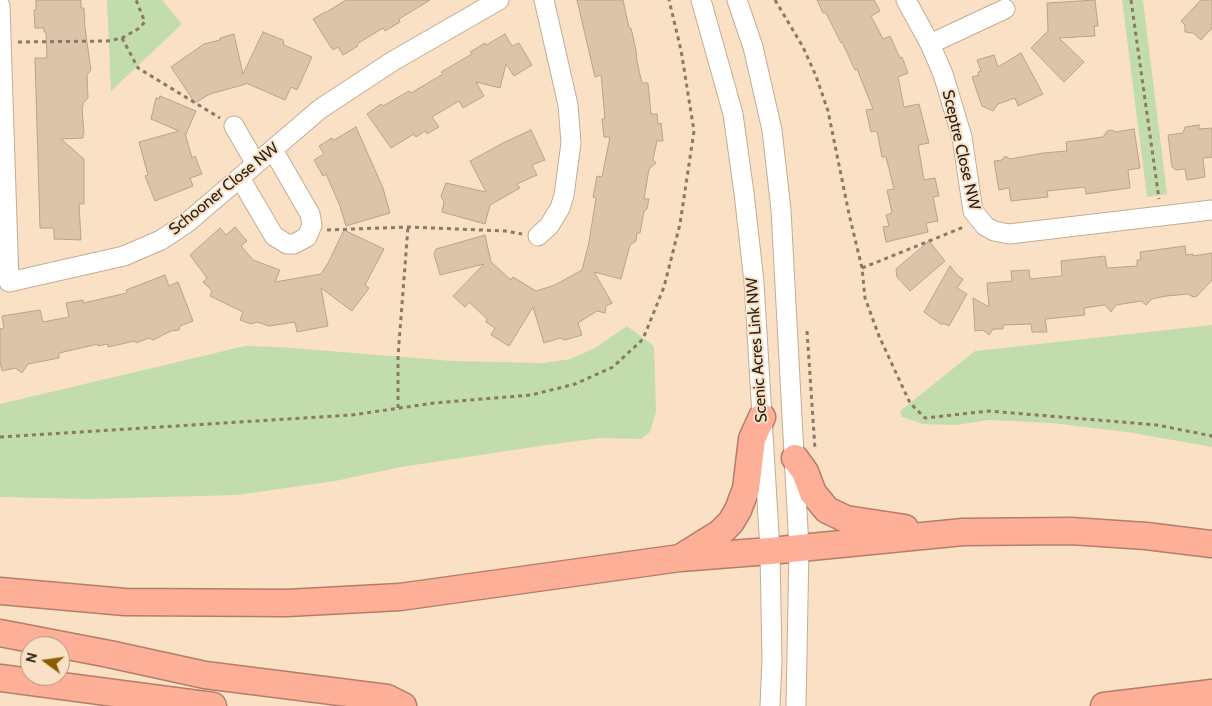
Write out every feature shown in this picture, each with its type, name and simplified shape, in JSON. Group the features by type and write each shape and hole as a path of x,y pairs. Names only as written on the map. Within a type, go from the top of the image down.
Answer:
{"highway":[{"path":"680,558 720,533 731,522 738,510 746,489 752,439 762,417"},
{"path":"795,458 805,472 813,493 827,510 846,519 898,527 963,532 1071,532 1146,536 1212,544"},
{"path":"0,591 125,602 296,602 400,597 680,558 963,532"},
{"path":"0,633 205,675 387,698 403,706"},
{"path":"0,678 214,706"},
{"path":"1104,706 1212,693"}],"street":[{"name":"Schooner Close NW","path":"0,6 5,282 124,256 160,240 188,222 320,109 356,84 499,0"},
{"path":"538,236 549,226 560,208 564,195 571,143 568,105 544,0"},
{"name":"Scenic Acres Link NW","path":"701,0 733,114 754,282 770,551 772,662 770,706"},
{"name":"Scenic Acres Link NW","path":"738,0 753,47 772,130 781,210 799,548 796,706"},
{"name":"Sceptre Close NW","path":"906,0 930,44 943,74 956,115 973,210 979,220 994,231 1009,234 1212,210"},
{"path":"930,44 1005,9"},
{"path":"234,126 256,164"},
{"path":"240,178 274,236 287,244 294,244 307,237 312,225 310,214 273,150"}],"path":[{"path":"2,44 17,42 108,41 122,38 138,29 145,22 136,0"},
{"path":"0,437 352,415 398,408 531,395 575,384 613,367 643,339 664,287 680,224 694,131 681,50 669,0"},
{"path":"775,0 803,47 816,76 828,111 862,268 865,298 879,336 910,403 925,418 989,411 1158,425 1212,436"},
{"path":"1131,0 1162,217"},
{"path":"122,38 138,68 234,126"},
{"path":"862,268 979,220"},
{"path":"311,230 408,226 505,231 538,236"},
{"path":"398,408 398,356 408,226"}],"green space":[{"path":"107,0 162,0 182,24 111,91"},
{"path":"1122,0 1143,0 1167,194 1147,197"},
{"path":"1212,325 1212,447 1127,432 1052,423 989,420 956,425 923,424 902,417 900,411 975,351"},
{"path":"627,326 654,346 656,412 650,432 641,439 599,438 540,446 401,467 335,481 237,495 89,499 0,497 0,404 245,346 280,347 453,361 543,363 571,359 595,348"}],"building":[{"path":"36,0 81,0 81,8 84,8 91,70 87,75 88,98 82,107 84,134 83,138 61,139 84,159 84,204 79,204 81,240 54,239 54,228 40,228 35,58 47,58 46,32 44,32 44,28 35,28 34,10 36,10"},
{"path":"346,0 430,0 399,19 400,22 385,31 383,28 343,55 338,47 333,50 313,19"},
{"path":"577,0 623,0 629,28 631,28 642,83 648,83 651,114 657,114 658,124 661,123 663,141 657,141 653,159 656,163 649,169 644,199 649,199 647,209 644,211 640,233 637,233 636,241 630,245 621,279 594,272 612,303 606,306 605,313 597,311 578,323 582,335 565,340 560,338 544,343 533,307 509,346 491,335 495,328 486,322 487,319 469,302 465,307 453,296 484,264 440,275 434,254 436,249 485,235 491,262 511,280 513,277 536,291 555,285 582,270 589,242 596,198 593,197 597,176 602,177 610,137 604,137 602,119 605,119 601,75 595,77"},
{"path":"817,0 874,0 880,11 871,16 883,39 890,36 900,58 902,57 908,73 898,77 904,107 919,104 929,143 918,145 924,180 935,178 939,196 933,197 938,221 926,223 928,232 886,242 883,227 889,226 886,215 892,213 887,190 894,189 886,157 882,157 877,131 871,132 866,110 873,109 857,69 855,70 842,42"},
{"path":"1095,0 1098,26 1094,26 1095,36 1059,38 1084,62 1064,82 1031,48 1048,31 1047,3"},
{"path":"1201,0 1212,0 1212,28 1201,40 1193,33 1185,32 1185,25 1181,21"},
{"path":"263,32 283,40 284,45 312,57 297,90 291,87 285,100 246,83 210,94 195,103 171,67 204,44 234,34 243,74"},
{"path":"505,34 512,46 519,43 532,65 514,76 506,64 500,88 476,82 484,96 463,108 459,101 432,117 439,127 427,134 425,131 416,137 414,134 391,148 367,114 381,104 383,106 409,91 411,93 443,74 441,72 472,54 470,52"},
{"path":"1021,53 1043,94 1018,106 1015,98 998,104 993,111 982,106 972,77 979,75 978,72 981,71 977,60 994,55 998,67"},
{"path":"160,96 196,111 185,133 192,158 195,156 202,174 190,178 193,186 155,201 145,176 148,175 139,142 179,131 151,119 156,98 159,99"},
{"path":"1199,125 1199,129 1212,128 1212,157 1203,158 1205,177 1187,180 1185,169 1176,170 1172,167 1168,135 1183,133 1185,127"},
{"path":"356,127 383,188 390,213 346,226 340,206 326,174 323,176 314,160 324,154 319,146 332,138 334,140"},
{"path":"1134,129 1140,168 1128,170 1130,188 1086,194 1085,187 1047,191 1048,197 1011,201 1009,188 999,190 994,161 1002,160 1005,156 1010,159 1067,151 1066,142 1103,137 1107,131 1112,130 1115,132"},
{"path":"531,130 545,160 532,165 537,175 517,184 520,188 490,205 485,224 442,212 444,202 441,196 446,183 486,192 470,161"},
{"path":"235,227 247,241 241,246 253,260 280,270 275,282 321,274 344,230 384,249 365,285 369,288 352,311 321,288 328,326 297,332 295,322 269,326 257,322 251,324 240,320 243,312 210,296 212,291 203,282 207,278 190,255 220,228 226,235"},
{"path":"929,241 945,261 910,291 897,277 896,269"},
{"path":"1185,246 1186,255 1193,254 1193,256 1212,253 1212,280 1197,296 1193,297 1188,294 1166,296 1152,299 1146,305 1141,301 1116,305 1111,312 1105,305 1084,308 1085,315 1045,319 1047,332 1032,332 1031,324 1003,325 1003,329 993,329 989,335 983,330 975,331 973,298 989,307 987,283 1012,281 1011,271 1029,270 1030,279 1062,276 1061,261 1105,256 1107,268 1137,266 1137,260 1141,260 1140,252"},
{"path":"950,266 963,279 957,288 967,294 949,326 943,323 942,325 924,312"},
{"path":"165,275 169,286 178,282 193,321 180,326 179,330 171,331 153,340 149,338 136,343 135,341 108,347 108,344 98,346 98,344 59,353 59,358 28,364 22,373 15,368 2,371 0,362 0,329 4,328 2,316 40,310 43,322 69,317 66,303 83,300 83,303 127,293 126,290"}]}
